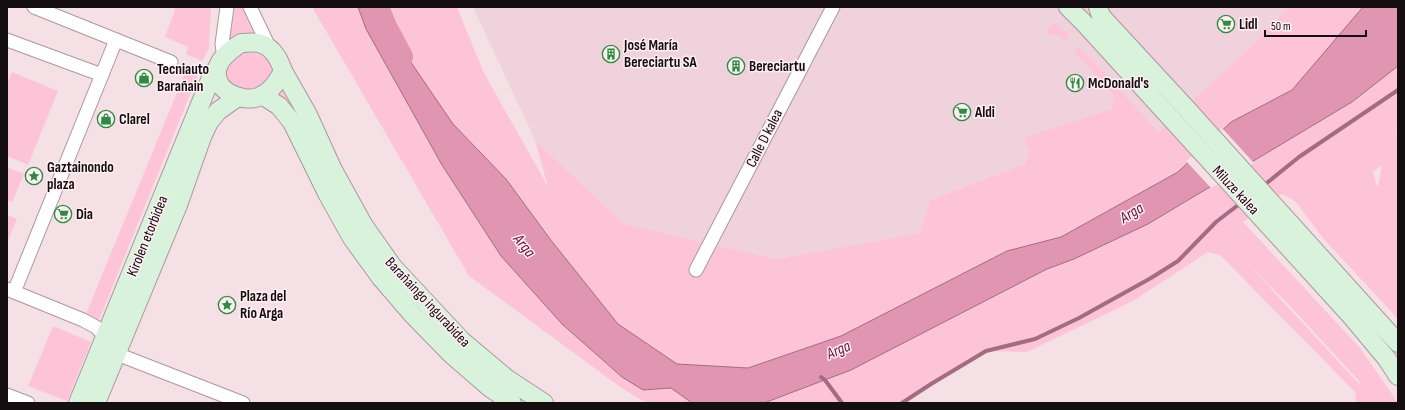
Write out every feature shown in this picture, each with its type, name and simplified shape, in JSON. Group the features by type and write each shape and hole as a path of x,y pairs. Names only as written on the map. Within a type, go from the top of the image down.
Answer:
{"main road":[{"name":"Miluze kalea","path":"1068,7 1352,317 1387,359 1398,376"},
{"name":"Miluze kalea","path":"1098,7 1101,16 1398,343"},
{"path":"242,43 258,43 270,49 279,58 283,71 275,84 262,96 251,99 238,97 227,92 219,82 220,63 230,50 242,43"},
{"name":"Kirolen etorbidea","path":"78,403 213,73 220,63"},
{"name":"Barañaingo ingurabidea","path":"283,71 308,115 332,168 364,226 393,268 462,341 506,378 544,403"},
{"name":"Barañaingo ingurabidea","path":"262,96 279,106 292,122 328,195 349,233 381,278 412,314 451,354 489,387 512,403"},
{"name":"Kirolen etorbidea","path":"96,403 178,205 202,137 209,122 218,111 238,97"}],"street":[{"path":"34,7 171,62"},
{"path":"220,63 227,7"},
{"path":"250,7 270,49"},
{"name":"Calle D kalea","path":"696,270 832,7"},
{"path":"7,40 102,75"},
{"path":"116,40 10,291 83,320 96,328 118,352 243,403"},
{"path":"7,395 28,403"}],"shaded area":[{"path":"176,7 211,7 209,48 202,61 186,54 188,47 165,37"},
{"path":"232,7 245,7 256,36 228,41"},
{"path":"312,7 358,7 366,29 442,165 501,256 562,324 622,377 643,390 671,388 692,403 647,403 623,389 469,276"},
{"path":"374,7 457,7 483,71 548,187 535,140 624,224 776,259 920,233 930,200 1025,164 1029,152 1024,138 1112,109 1114,101 1113,94 1074,51 1079,47 1159,132 1250,47 1289,7 1364,7 1292,90 1231,122 1178,172 1061,237 1007,251 841,336 748,368 677,364 618,324 550,239 506,179 453,124 408,58 374,14"},
{"path":"473,7 1294,7 1159,132 1131,103 1045,130 1024,138 1029,152 1025,164 930,200 920,233 776,259 624,224 535,140"},
{"path":"1055,22 1070,36 1065,41 1060,36 1048,34 1048,28"},
{"path":"245,52 256,53 268,61 273,75 267,82 252,91 242,91 225,80 225,64 237,54"},
{"path":"188,66 199,72 99,320 86,314"},
{"path":"1398,66 1398,130 1389,138 1398,131 1398,319 1323,238 1295,201 1282,194 1243,222 1360,348 1398,403 1356,403 1355,392 1220,255 1208,252 1133,301 1027,352 986,351 903,403 764,403 851,370 1047,269 1074,259 1148,224 1352,102","holes":["1382,165 1378,186 1377,186 1373,172","1250,266 1290,306 1360,382 1359,384"]},
{"path":"12,72 58,91 28,165 7,156 7,83"},
{"path":"285,85 298,115 288,104 276,96 281,92"},
{"path":"7,167 24,174 12,202 7,200"},
{"path":"7,215 17,219 7,243"},
{"path":"53,326 91,342 67,401 28,386"}],"water":[{"path":"358,7 374,7 374,14 408,58 453,124 506,179 550,239 618,324 677,364 748,368 841,336 1007,251 1061,237 1178,172 1231,122 1292,90 1363,7 1398,7 1398,66 1352,102 1148,224 1074,259 1047,269 851,370 764,403 692,403 671,388 643,390 622,377 562,324 501,256 442,165 366,29"}],"pier":[{"path":"1222,128 1254,163 1211,188 1186,161"}],"waterway":[{"name":"Arga","path":"377,7 385,27 401,57"},
{"path":"1263,186 1299,157 1398,90"},
{"path":"902,403 986,351 1035,339 1079,318 1151,278 1178,261 1216,222 1242,202"},
{"path":"821,377 825,380 842,403"}],"place":[{"name":"Lidl","path":"1226,24"},
{"name":"José María Bereciartu SA","path":"611,54"},
{"name":"Bereciartu","path":"736,66"},
{"name":"Tecniauto Barañain","path":"144,78"},
{"name":"McDonald's","path":"1075,83"},
{"name":"Aldi","path":"962,112"},
{"name":"Clarel","path":"106,119"},
{"name":"Gaztainondo plaza","path":"34,176"},
{"name":"Dia","path":"63,214"},
{"name":"Plaza del Río Arga","path":"227,305"}]}
